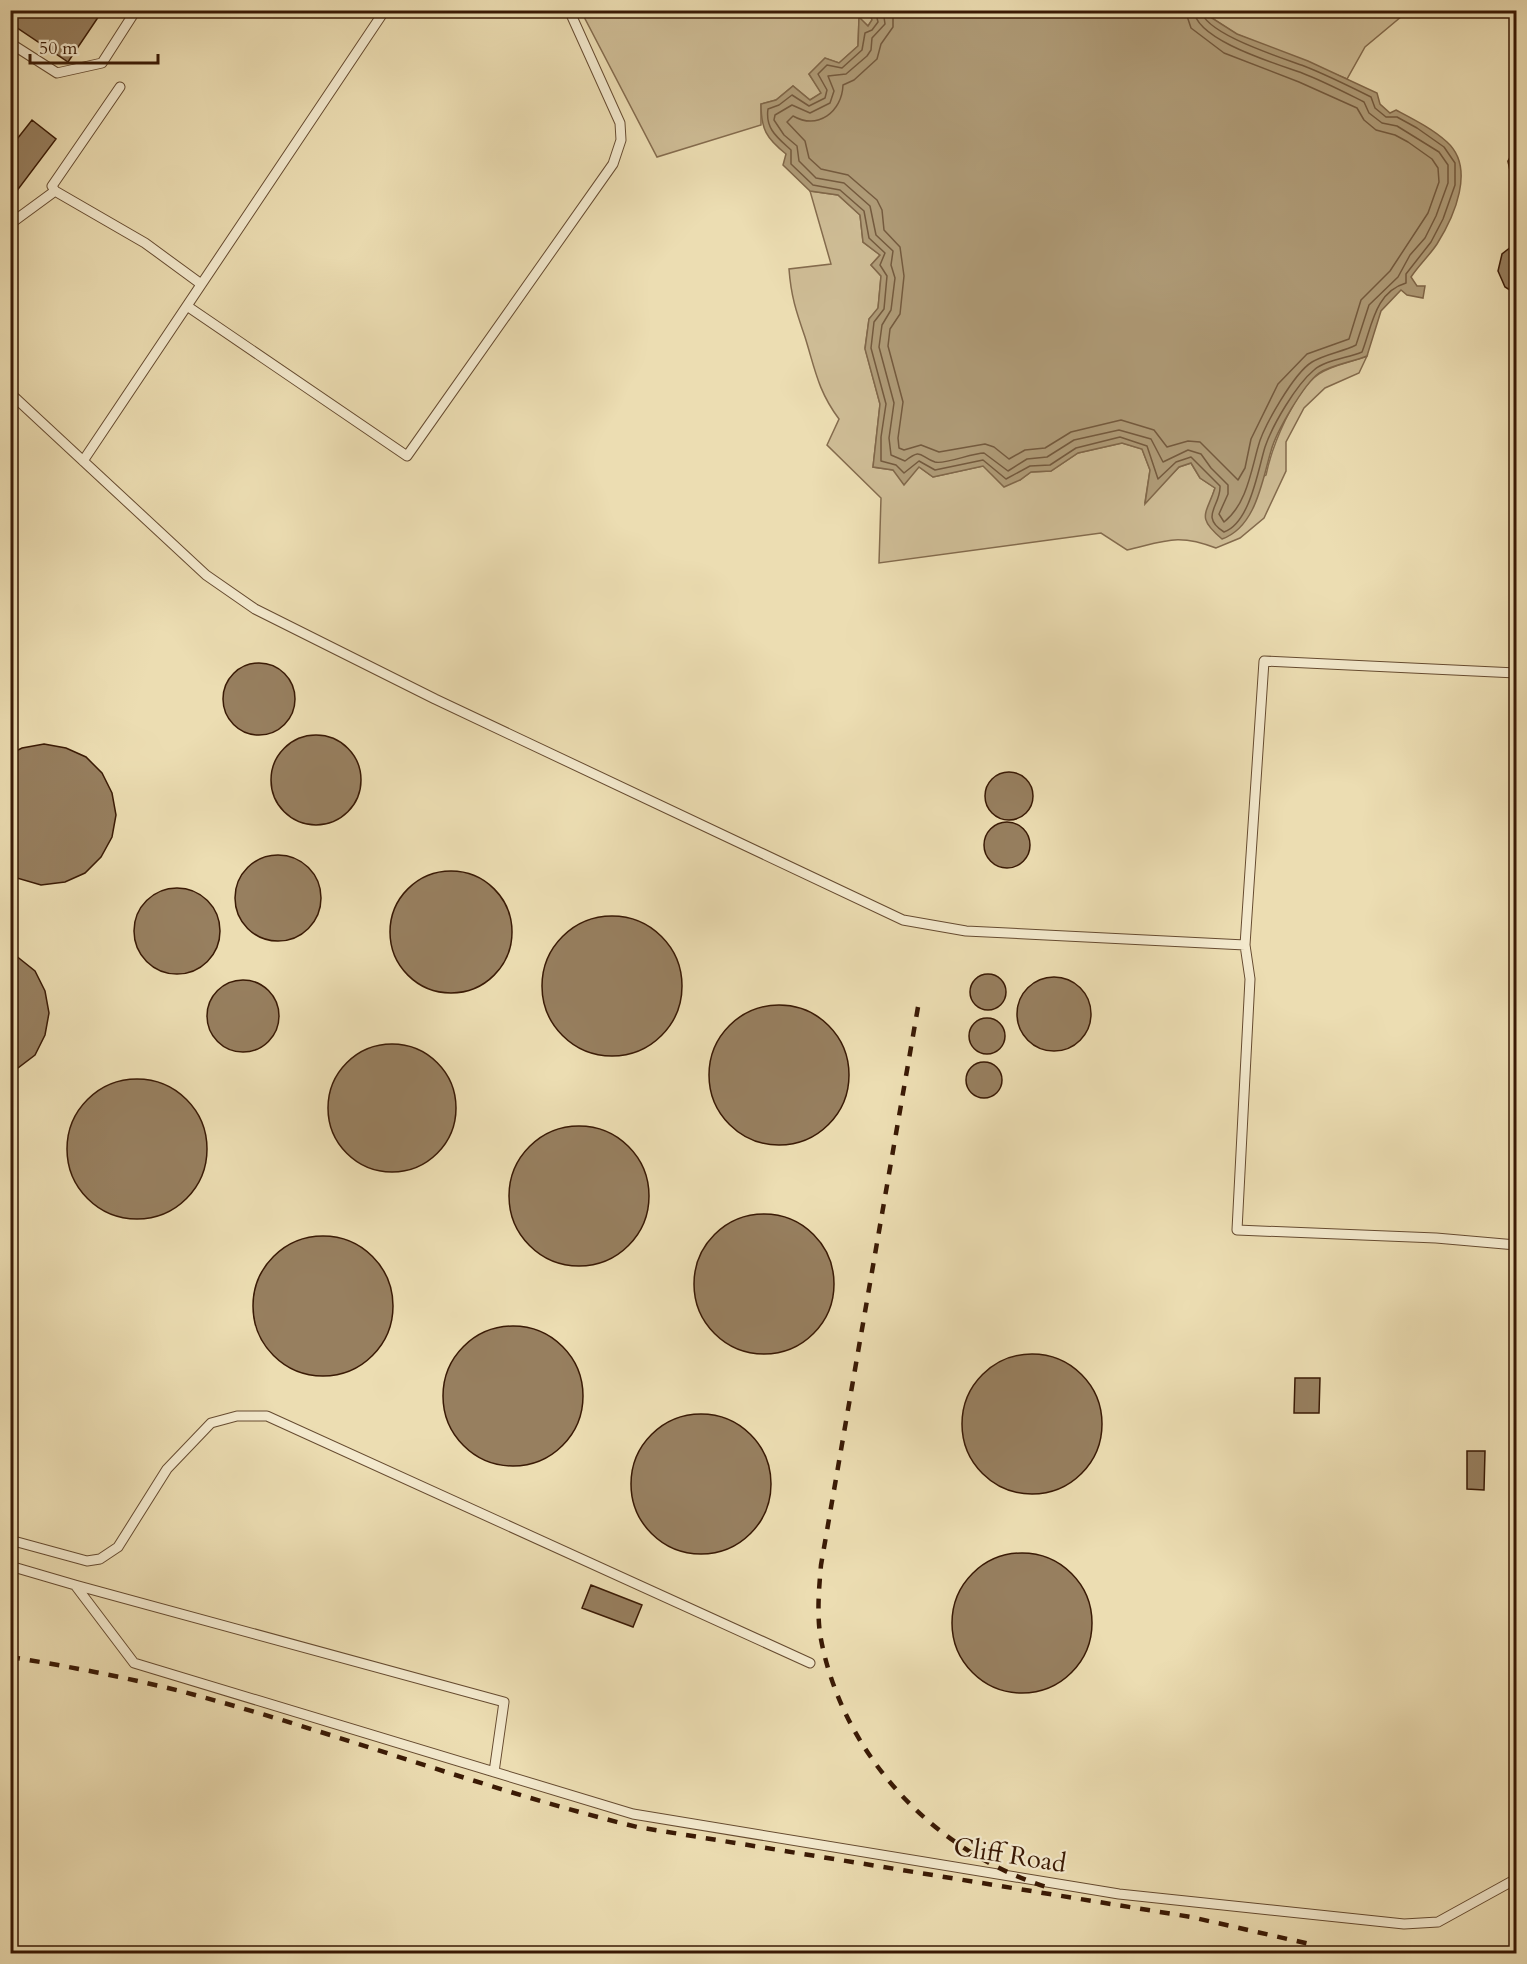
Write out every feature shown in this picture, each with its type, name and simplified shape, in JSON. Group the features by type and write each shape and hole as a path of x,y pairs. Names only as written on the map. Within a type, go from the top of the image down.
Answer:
{"lane":[{"path":"10,43 57,73 102,63 136,10"},
{"path":"83,461 385,10"},
{"path":"187,306 407,456 613,164 621,140 620,123 569,10"},
{"path":"120,87 52,186 55,191 145,243 201,284"},
{"path":"10,224 55,191"},
{"path":"10,393 206,575 263,614 475,719 903,920 978,932 1245,945"},
{"path":"1516,673 1264,661 1245,945 1250,979 1237,1230 1436,1238 1516,1245"},
{"path":"10,1540 87,1561 100,1559 118,1547 167,1469 211,1423 237,1416 267,1416 810,1663"},
{"path":"10,1566 504,1702 494,1772"},
{"name":"Cliff Road","path":"75,1585 134,1663 633,1814 1119,1894 1392,1923 1438,1922 1516,1879"},
{"path":"10,1952 270,1953"}],"shaded area":[{"path":"869,10 872,20 868,26 859,18 858,46 839,63 825,58 809,74 822,93 810,100 793,86 776,100 761,104 761,125 657,157 581,11"},
{"path":"1201,11 1408,11 1365,47 1347,79 1236,34"},
{"path":"810,191 838,195 860,215 863,242 880,255 871,265 881,276 878,309 869,319 865,348 880,404 873,467 893,470 919,467 933,477 983,466 1020,480 1031,472 1051,471 1078,453 1122,443 1142,449 1150,470 1145,502 1179,467 1191,463 1200,478 1215,488 1210,504 1266,475 1273,449 1285,420 1310,382 1329,368 1367,356 1359,373 1325,388 1304,408 1286,442 1286,471 1264,518 1240,538 1216,548 1203,543 1171,540 1127,550 1101,533 879,563 881,498 827,445 839,419 826,399 818,380 793,296 789,269 831,264"}],"water":[{"path":"869,11 1201,11 1237,34 1308,61 1377,93 1380,104 1390,113 1396,110 1423,124 1447,142 1456,153 1461,179 1455,207 1437,244 1411,277 1417,286 1425,286 1423,298 1407,295 1401,290 1381,311 1367,356 1324,370 1306,387 1278,432 1261,489 1250,514 1233,533 1222,539 1209,526 1205,515 1215,488 1200,478 1191,463 1179,467 1145,504 1150,470 1142,449 1122,443 1078,453 1051,471 1031,472 1004,487 983,466 933,477 919,467 904,485 893,470 873,467 880,404 865,349 869,319 878,308 881,276 871,265 880,255 863,242 860,215 838,195 810,191 783,165 786,154 769,138 766,132 762,120 761,104 776,100 793,86 810,100 821,93 809,74 825,58 839,63 858,46 859,17 868,26 872,20"}],"building":[{"path":"10,10 103,10 68,62 10,23"},
{"path":"32,120 56,139 13,196 10,148"},
{"path":"1516,146 1516,183 1511,176 1508,161"},
{"path":"1516,243 1516,294 1505,287 1498,271 1502,254"},
{"path":"259,663 279,669 289,679 295,699 289,719 279,729 259,735 239,729 229,719 223,699 229,679 239,669"},
{"path":"316,735 333,738 348,748 358,763 361,780 358,797 348,812 333,822 316,825 299,822 284,812 274,797 271,780 274,763 284,748 299,738"},
{"path":"44,744 66,748 86,757 102,773 112,793 116,815 112,837 101,857 85,873 65,882 41,885 10,876 10,754 22,748"},
{"path":"1009,772 1026,779 1033,796 1026,813 1009,820 992,813 985,796 992,779"},
{"path":"1007,822 1016,823 1024,828 1029,836 1029,854 1024,862 1016,867 1007,868 998,867 990,862 985,854 984,845 985,836 990,828 998,823"},
{"path":"278,855 295,858 309,867 318,881 321,898 318,915 309,929 295,938 278,941 261,938 247,929 238,915 235,898 238,881 247,867 261,858"},
{"path":"451,871 474,876 494,889 507,909 512,932 507,955 494,975 474,988 451,993 428,988 408,975 395,955 390,932 395,909 408,889 428,876"},
{"path":"177,888 194,891 213,907 217,914 220,931 217,948 201,967 194,971 177,974 160,971 141,955 137,948 134,931 137,914 153,895 160,891"},
{"path":"612,916 639,921 661,937 677,959 682,986 677,1013 661,1035 639,1051 612,1056 585,1051 563,1035 547,1013 542,986 547,959 563,937 585,921"},
{"path":"10,951 35,971 45,991 49,1013 45,1035 35,1055 10,1074"},
{"path":"988,974 1001,979 1006,992 1001,1005 988,1010 975,1005 970,992 975,979"},
{"path":"1054,977 1075,983 1085,993 1091,1014 1085,1035 1075,1045 1054,1051 1033,1045 1023,1035 1017,1014 1023,993 1033,983"},
{"path":"250,980 269,990 277,1002 279,1016 277,1030 269,1042 257,1050 236,1052 217,1042 209,1030 207,1009 217,990 229,982"},
{"path":"779,1005 806,1010 828,1026 844,1048 849,1075 844,1102 828,1124 806,1140 779,1145 752,1140 730,1124 714,1102 709,1075 714,1048 730,1026 752,1010"},
{"path":"987,1018 1000,1023 1005,1036 1000,1049 987,1054 974,1049 969,1036 974,1023"},
{"path":"392,1044 416,1049 437,1063 451,1084 456,1108 451,1132 437,1153 416,1167 392,1172 368,1167 347,1153 333,1132 328,1108 333,1084 347,1063 368,1049"},
{"path":"984,1062 997,1067 1002,1080 997,1093 984,1098 971,1093 966,1080 971,1067"},
{"path":"137,1079 164,1084 186,1100 202,1122 207,1149 202,1176 186,1198 164,1214 137,1219 110,1214 88,1198 72,1176 67,1149 72,1122 88,1100 110,1084"},
{"path":"579,1126 606,1131 628,1147 644,1169 649,1196 644,1223 628,1245 606,1261 579,1266 552,1261 530,1245 514,1223 509,1196 514,1169 530,1147 552,1131"},
{"path":"764,1214 791,1219 813,1235 829,1257 834,1284 829,1311 813,1333 791,1349 764,1354 737,1349 715,1333 699,1311 694,1284 699,1257 715,1235 737,1219"},
{"path":"323,1236 350,1241 372,1257 388,1279 393,1306 388,1333 372,1355 350,1371 323,1376 296,1371 274,1355 258,1333 253,1306 258,1279 274,1257 296,1241"},
{"path":"513,1326 540,1331 562,1347 578,1369 583,1396 578,1423 562,1445 540,1461 513,1466 486,1461 464,1445 448,1423 443,1396 448,1369 464,1347 486,1331"},
{"path":"1032,1354 1059,1359 1081,1375 1097,1397 1102,1424 1097,1451 1081,1473 1059,1489 1032,1494 1005,1489 983,1473 967,1451 962,1424 967,1397 983,1375 1005,1359"},
{"path":"1295,1378 1320,1378 1319,1413 1294,1413"},
{"path":"701,1414 728,1419 750,1435 766,1457 771,1484 766,1511 750,1533 728,1549 701,1554 674,1549 652,1533 636,1511 631,1484 636,1457 652,1435 674,1419"},
{"path":"1467,1451 1485,1451 1484,1490 1467,1489"},
{"path":"1022,1553 1049,1558 1071,1574 1087,1596 1092,1623 1087,1650 1071,1672 1049,1688 1022,1693 995,1688 973,1672 957,1650 952,1623 957,1596 973,1574 995,1558"},
{"path":"591,1585 642,1605 633,1627 582,1608"}],"railway":[{"path":"918,1007 821,1565 818,1608 820,1634 831,1678 849,1720 872,1759 900,1794 933,1825 970,1852 1010,1873 1053,1889"},
{"path":"10,1657 95,1672 180,1691 579,1812 637,1827 1191,1917 1314,1945"}]}
